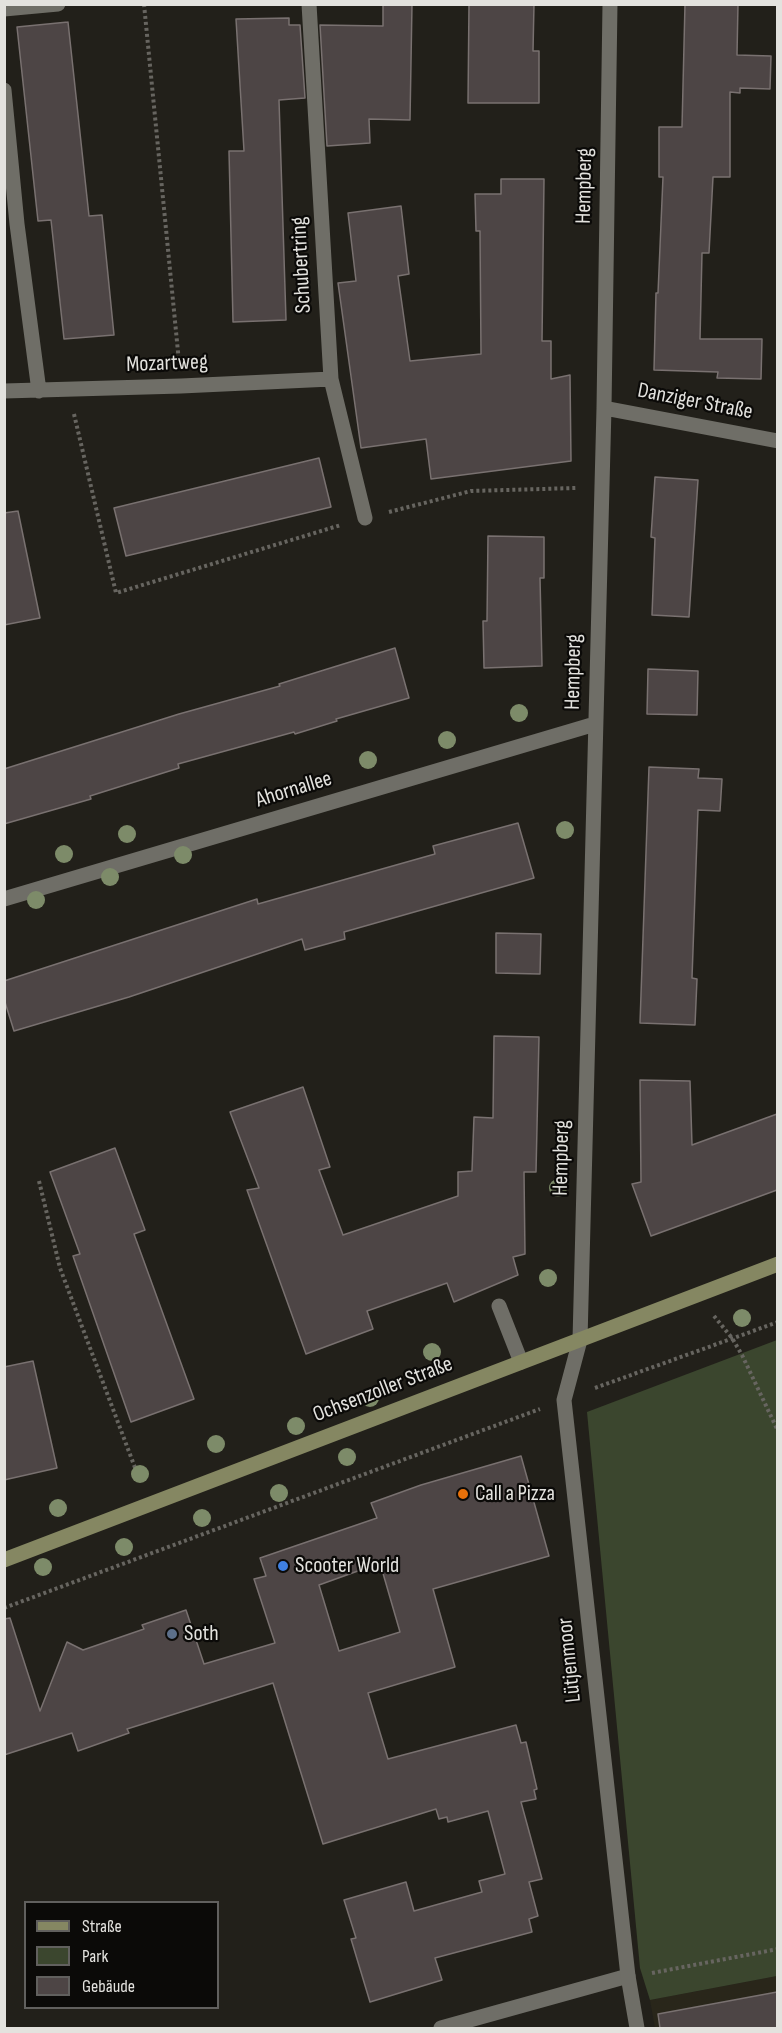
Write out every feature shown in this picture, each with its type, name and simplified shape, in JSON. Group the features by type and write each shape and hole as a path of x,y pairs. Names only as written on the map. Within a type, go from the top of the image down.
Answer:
{"main road":[{"name":"Ochsenzoller Straße","path":"4,1560 777,1264"}],"street":[{"path":"4,9 58,4"},
{"name":"Schubertring","path":"309,4 331,379 365,518"},
{"name":"Hempberg","path":"580,1340 604,408 610,4"},
{"path":"4,90 17,224 39,391"},
{"name":"Mozartweg","path":"4,391 331,379"},
{"name":"Danziger Straße","path":"604,408 777,441"},
{"name":"Ahornallee","path":"4,899 595,724"},
{"path":"499,1306 520,1362"},
{"name":"Lütjenmoor","path":"580,1340 564,1400 628,1977 637,2028"},
{"path":"441,2028 628,1977"}],"path":[{"path":"144,4 181,386"},
{"path":"68,390 116,593 365,518 471,491 601,487"},
{"path":"39,1181 60,1268 149,1504"},
{"path":"4,1608 777,1322"},
{"path":"732,1338 777,1431"},
{"path":"628,1977 777,1949"}],"shaded area":[{"path":"777,1976 777,2028 655,2028 650,2000"}],"green space":[{"path":"777,1340 777,1976 650,2000 640,1968 587,1412"}],"building":[{"path":"383,4 412,4 410,120 369,119 370,143 327,146 320,25 383,26"},
{"path":"469,4 534,4 533,51 539,51 539,103 468,103"},
{"path":"685,4 738,4 737,55 771,56 770,89 740,88 740,93 730,92 730,177 713,177 709,253 702,253 700,339 762,339 761,379 717,378 718,372 654,370 663,177 659,177 659,127 682,127"},
{"path":"289,18 289,25 300,25 305,98 279,100 286,320 233,322 229,151 244,151 236,19"},
{"path":"68,22 89,216 102,215 114,335 64,339 51,220 38,221 17,27"},
{"path":"501,179 544,179 542,341 551,341 551,379 570,375 571,461 431,479 426,439 361,448 338,283 356,281 348,213 401,206 409,274 398,276 410,361 481,354 480,231 476,231 475,194 501,194"},
{"path":"319,458 331,507 126,556 114,508"},
{"path":"655,477 698,480 689,617 652,615 655,538 651,537"},
{"path":"18,511 40,618 4,625 4,513"},
{"path":"488,536 544,537 544,578 540,578 542,666 484,668 483,621 487,621"},
{"path":"395,648 409,698 336,719 337,721 295,734 294,732 178,764 179,768 90,796 91,799 4,824 4,769 179,714 280,686 279,684"},
{"path":"648,669 698,671 697,715 647,714"},
{"path":"649,767 699,769 698,778 722,779 720,811 698,810 692,978 697,979 695,1025 640,1023"},
{"path":"518,823 534,878 344,932 345,939 305,950 302,939 129,997 14,1031 4,999 4,981 257,899 258,904 435,854 433,846"},
{"path":"496,933 541,934 540,974 496,973"},
{"path":"494,1036 539,1037 536,1172 524,1172 525,1254 513,1257 518,1275 454,1302 447,1283 367,1311 373,1329 306,1354 247,1190 259,1188 230,1112 303,1087 330,1167 319,1170 343,1235 458,1196 458,1172 472,1171 474,1117 493,1118"},
{"path":"640,1080 690,1081 692,1145 777,1114 777,1190 651,1236 632,1184 641,1182"},
{"path":"115,1148 145,1230 134,1234 194,1399 131,1422 73,1256 80,1254 50,1172"},
{"path":"33,1361 57,1468 4,1480 4,1367"},
{"path":"521,1456 549,1556 433,1589 455,1667 368,1693 388,1759 516,1725 521,1743 526,1742 537,1789 534,1790 536,1799 521,1802 542,1879 529,1882 538,1916 529,1919 532,1932 435,1958 442,1980 370,2002 351,1939 356,1938 344,1900 406,1882 414,1911 482,1892 479,1881 505,1874 488,1811 448,1822 447,1817 439,1819 436,1809 323,1844 273,1683 127,1729 129,1733 78,1751 72,1733 4,1755 4,1619 10,1618 40,1711 67,1642 83,1650 144,1629 142,1625 186,1610 204,1664 275,1643 254,1579 266,1576 260,1558 377,1518 371,1503 421,1485","holes":["380,1563 400,1632 339,1651 319,1585"]},
{"path":"777,1992 777,2028 660,2028 658,2014"}],"place":[{"name":"Call a Pizza","path":"463,1494"},
{"name":"Scooter World","path":"283,1566"},
{"name":"Soth","path":"172,1634"}]}
